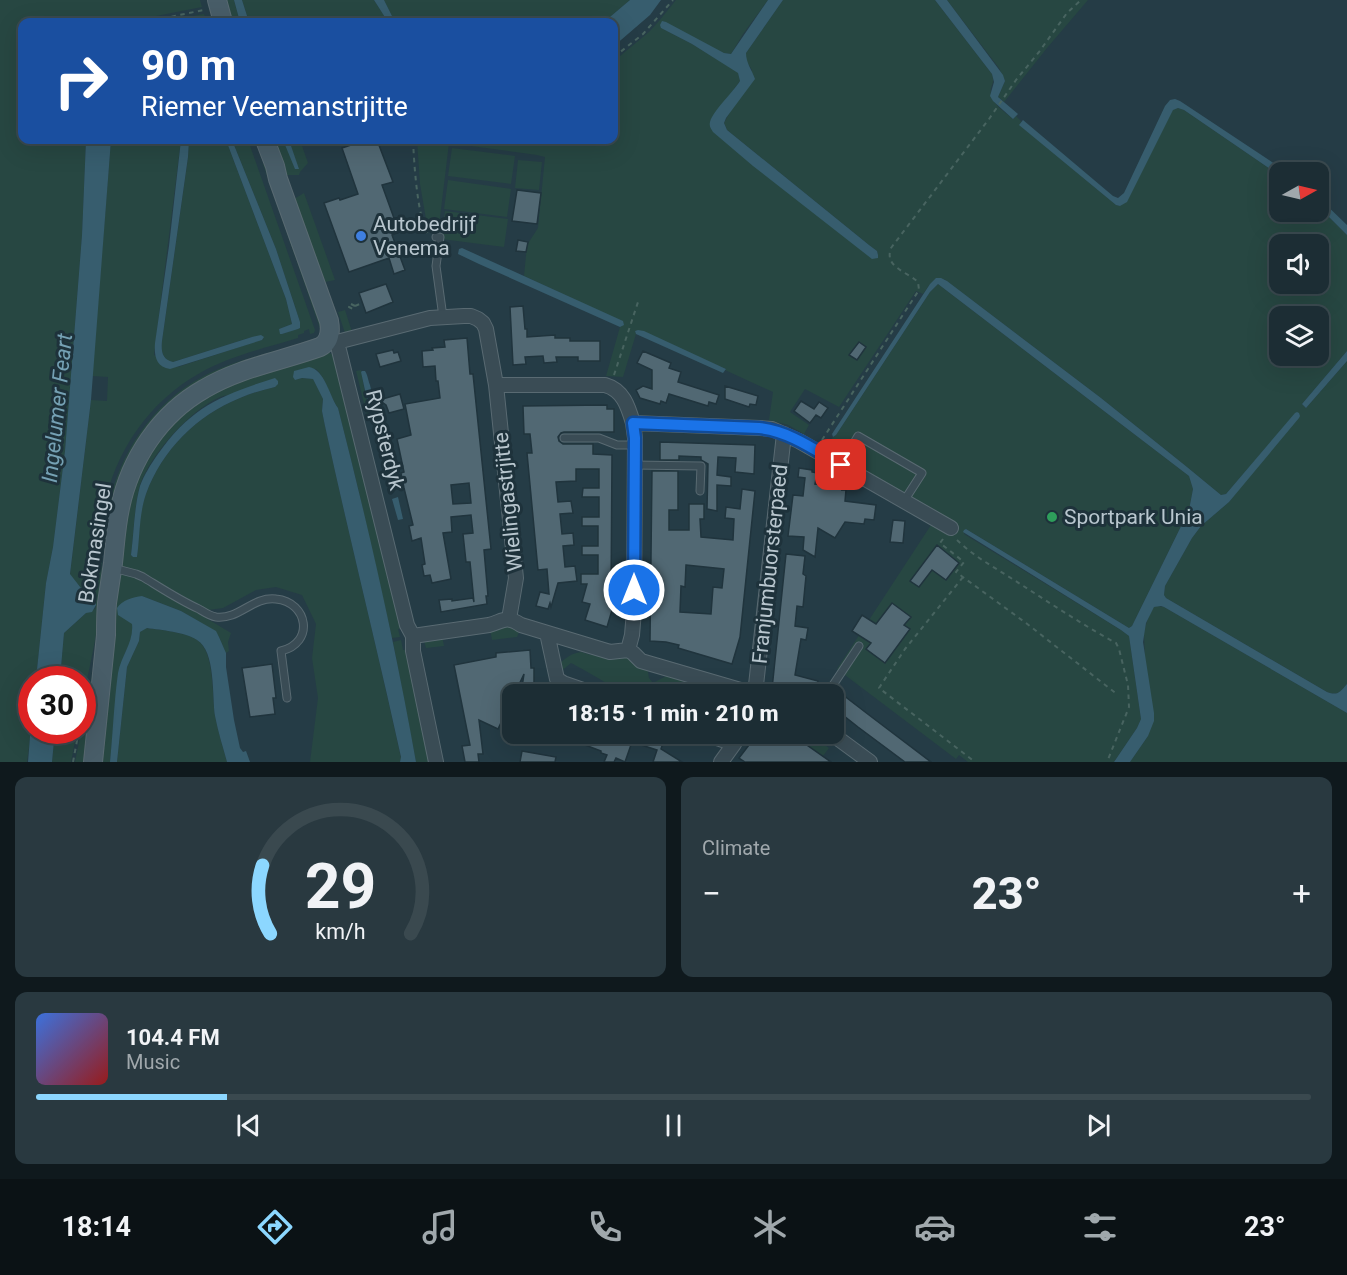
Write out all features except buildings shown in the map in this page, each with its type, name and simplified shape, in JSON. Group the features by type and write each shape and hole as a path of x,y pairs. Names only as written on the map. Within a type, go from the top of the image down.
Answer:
{"street":[{"path":"217,0 222,18"},
{"name":"Rypsterdyk","path":"267,144 329,321 407,625 413,636 413,651 436,762"},
{"name":"Wielingastrjitte","path":"333,340 443,317 471,316 483,323 496,385 516,578 509,619"},
{"name":"Bokmasingel","path":"93,762 107,607 119,510 128,479 140,454 167,417 204,389 235,374 320,347 333,340"},
{"path":"496,385 599,384 611,386 622,395 633,423 635,445 634,611 628,650"},
{"path":"633,423 772,429 816,450 904,501 949,533"},
{"name":"Franjumbuorsterpaed","path":"756,684 784,434"},
{"path":"413,636 489,625 509,619 520,625 610,652 628,650 641,661 720,684"},
{"path":"547,633 557,679 566,684"},
{"path":"844,743 870,762"}],"lane":[{"path":"436,237 441,237 436,266 443,317"},
{"path":"841,465 858,436 922,473 904,501"},
{"path":"564,438 599,438 617,445 635,445"},
{"path":"634,465 701,466 700,491"},
{"path":"112,568 136,573 214,617 231,616 261,600 287,601 294,606 301,615 304,626 302,636 296,644 281,651 287,698"},
{"path":"834,684 859,646"}],"path":[{"path":"618,54 643,34 673,0"},
{"path":"816,450 919,290 918,282 890,260 891,248 989,119 1001,99 1067,13 1081,0"},
{"path":"166,18 198,12"},
{"path":"413,144 424,227 428,234 436,237"},
{"path":"611,386 638,302"},
{"path":"343,310 349,308 351,304 355,306 362,303"},
{"path":"1107,762 1129,707 1128,685 1116,643 1058,609 991,565 963,546 949,533 940,543 964,562 956,572 1026,622 1118,695"},
{"path":"963,577 905,649 879,688 975,762"},
{"path":"73,762 76,744"}],"green space":[{"path":"0,0 200,0 202,7 146,18 18,18 18,144 86,144 82,235 65,451 53,547 46,583 37,666 18,666 18,744 29,744 27,762 0,762"},
{"path":"227,0 234,0 239,18 232,18"},
{"path":"242,0 374,0 385,18 248,18"},
{"path":"384,0 630,0 609,18 393,18"},
{"path":"676,0 768,0 731,54 661,28 738,72 740,81 710,122 878,255 877,251 727,130 724,123 752,70 746,61 746,53 783,0 935,0 992,74 991,93 997,106 1013,119 1016,116 1021,121 1020,125 1116,205 1120,206 1173,109 1178,108 1269,168 1269,222 1329,222 1329,217 1347,235 1347,351 1302,404 1306,408 1347,361 1347,684 1336,693 1327,692 1164,595 1165,586 1192,538 1201,526 1229,502 1297,412 1226,494 1221,495 1101,398 944,279 930,284 923,294 916,291 839,407 805,389 790,412 809,425 804,434 788,425 769,420 773,392 726,369 635,331 623,377 606,376 622,326 576,300 524,276 527,245 538,228 545,157 456,144 618,144 618,58 649,32"},
{"path":"947,0 1088,0 1004,102 998,97 1005,81 999,68"},
{"path":"204,14 206,18 182,18"},
{"path":"111,144 180,144 154,355 178,367 264,339 252,337 173,362 168,361 163,354 162,341 189,144 228,144 286,299 292,324 279,329 282,334 300,328 276,249 234,144 249,144 315,330 314,333 310,334 309,329 298,335 298,338 235,357 211,367 180,386 146,419 120,459 105,504 101,528 102,575 99,615 90,666 61,666 64,633 86,613 95,609 96,605 70,575 91,400 107,401 108,377 92,376"},
{"path":"271,144 285,144 298,168 290,144 301,144 308,163 299,175 283,175"},
{"path":"417,144 449,144 438,234 428,231 420,184"},
{"path":"452,148 515,156 511,184 448,176"},
{"path":"518,160 542,162 539,190 515,188"},
{"path":"263,164 267,165 320,311 322,334"},
{"path":"448,180 511,189 507,217 444,209"},
{"path":"304,193 335,280 325,282 294,199"},
{"path":"445,211 508,219 504,247 441,239"},
{"name":"Sportpark Unia","path":"938,284 1189,476 1193,489 1189,510 1129,628 966,529 964,534 1129,636 1141,719 1114,762 968,762 959,755 956,759 837,669 931,525 816,459 836,435 930,292"},
{"path":"345,310 352,332 345,333 338,312"},
{"path":"274,351 273,354 156,420 106,573 105,545 109,504 124,460 150,420 184,388 204,376 229,365"},
{"path":"330,353 335,357 403,628 398,629 400,637 392,638 338,408 316,369 295,380 313,379 323,399 322,411 325,426 392,716 400,762 310,762 318,698 312,658 316,624 302,595 276,587 256,590 223,608 208,610 144,574 121,566 127,499 153,445 193,403 243,379 316,358 316,355","holes":["275,387 244,396 224,405 196,424 171,449 161,463 146,494 137,557 133,557 131,555 134,520 140,485 152,460 172,435 196,412 222,396"]},
{"path":"361,370 373,418 368,420 356,371"},
{"path":"119,574 136,576 231,633 228,642 229,651 226,653 215,631 181,611 142,596 132,624 130,643 119,670 110,762 98,762"},
{"path":"1157,606 1164,607 1347,713 1347,762 1130,762 1148,736 1144,633 1150,614"},
{"path":"502,624 520,630 517,637 492,640 490,629"},
{"path":"146,628 186,635 203,646 210,664 215,716 227,762 117,762 127,667 139,641 140,632"},
{"path":"442,636 444,646 426,648 424,641 426,638"},
{"path":"401,640 403,650 408,649 431,762 416,762 393,642"},
{"path":"581,652 591,655 624,654 647,667 649,678 653,683 670,674 705,684 606,684 571,663 559,673 559,664"},
{"path":"54,744 74,744 71,762 52,762"},
{"path":"78,744 88,744 86,762 75,762"},
{"path":"806,744 823,744 829,748 823,756"}],"water":[{"path":"234,0 242,0 248,18 239,18"},
{"path":"374,0 384,0 393,18 385,18"},
{"path":"630,0 661,0 650,15 618,43 618,18 609,18"},
{"path":"768,0 783,0 746,53 755,79 724,123 727,130 877,251 878,258 872,259 713,132 710,122 740,81 738,73 692,44 661,28 660,25 662,21 666,22 724,53 731,54"},
{"path":"935,0 947,0 1003,75 1005,81 998,97 1018,114 1013,119 990,96 994,82 992,74"},
{"path":"1170,100 1180,101 1272,162 1269,162 1269,168 1178,108 1173,110 1127,202 1120,206 1019,125 1023,120 1118,198 1124,193 1165,106"},
{"path":"86,144 111,144 91,400 70,574 96,605 92,612 86,613 64,633 61,666 37,666 46,583 65,451 82,235"},
{"path":"181,144 189,144 162,341 163,354 166,359 173,362 252,337 261,335 264,337 262,340 170,369 159,363 155,343"},
{"path":"228,144 234,144 276,249 300,322 300,328 280,334 279,329 292,324 286,299"},
{"path":"285,144 290,144 299,169 295,169"},
{"path":"1329,208 1347,225 1347,235 1329,217"},
{"path":"462,248 623,321 624,325 620,327 458,254 459,249"},
{"path":"936,278 947,281 1101,398 1221,495 1226,494 1295,413 1299,413 1299,418 1229,502 1201,526 1192,538 1165,586 1164,595 1327,692 1334,694 1347,684 1347,713 1164,607 1154,607 1146,623 1143,642 1154,721 1148,736 1130,762 1114,762 1141,719 1129,636 963,532 966,529 1129,628 1189,510 1193,489 1189,476 938,284 930,292 833,437 832,434"},
{"path":"638,330 726,369 723,373 636,334 635,331"},
{"path":"1347,351 1347,361 1306,408 1302,404"},
{"path":"309,367 323,378 338,408 380,584 416,762 400,762 401,757 392,716 325,426 322,411 323,399 313,379 295,380 293,377 294,371"},
{"path":"362,371 365,371 367,375 377,407 378,415 373,418 368,404"},
{"path":"275,378 278,384 275,387 244,396 209,414 171,449 161,463 146,494 137,557 133,557 131,555 134,520 140,486 150,466 170,438 195,414 223,397"},
{"path":"398,497 403,519 398,520 392,499"},
{"path":"142,596 181,611 216,631 226,653 226,667 240,748 243,752 246,751 250,762 227,762 215,716 210,664 203,646 186,635 147,628 140,632 139,641 127,667 117,762 110,762 118,673 132,631 132,624 118,615 117,608 128,599"},
{"path":"29,744 54,744 52,762 28,762"}],"place":[{"name":"Autobedrijf Venema","path":"361,236"},
{"name":"Sportpark Unia","path":"1052,517"}],"route":[{"path":"634,590 635,438 633,423 772,429 799,441 841,465"}],"water label":[{"name":"Ingelumer Feart","path":"57,408"}]}
